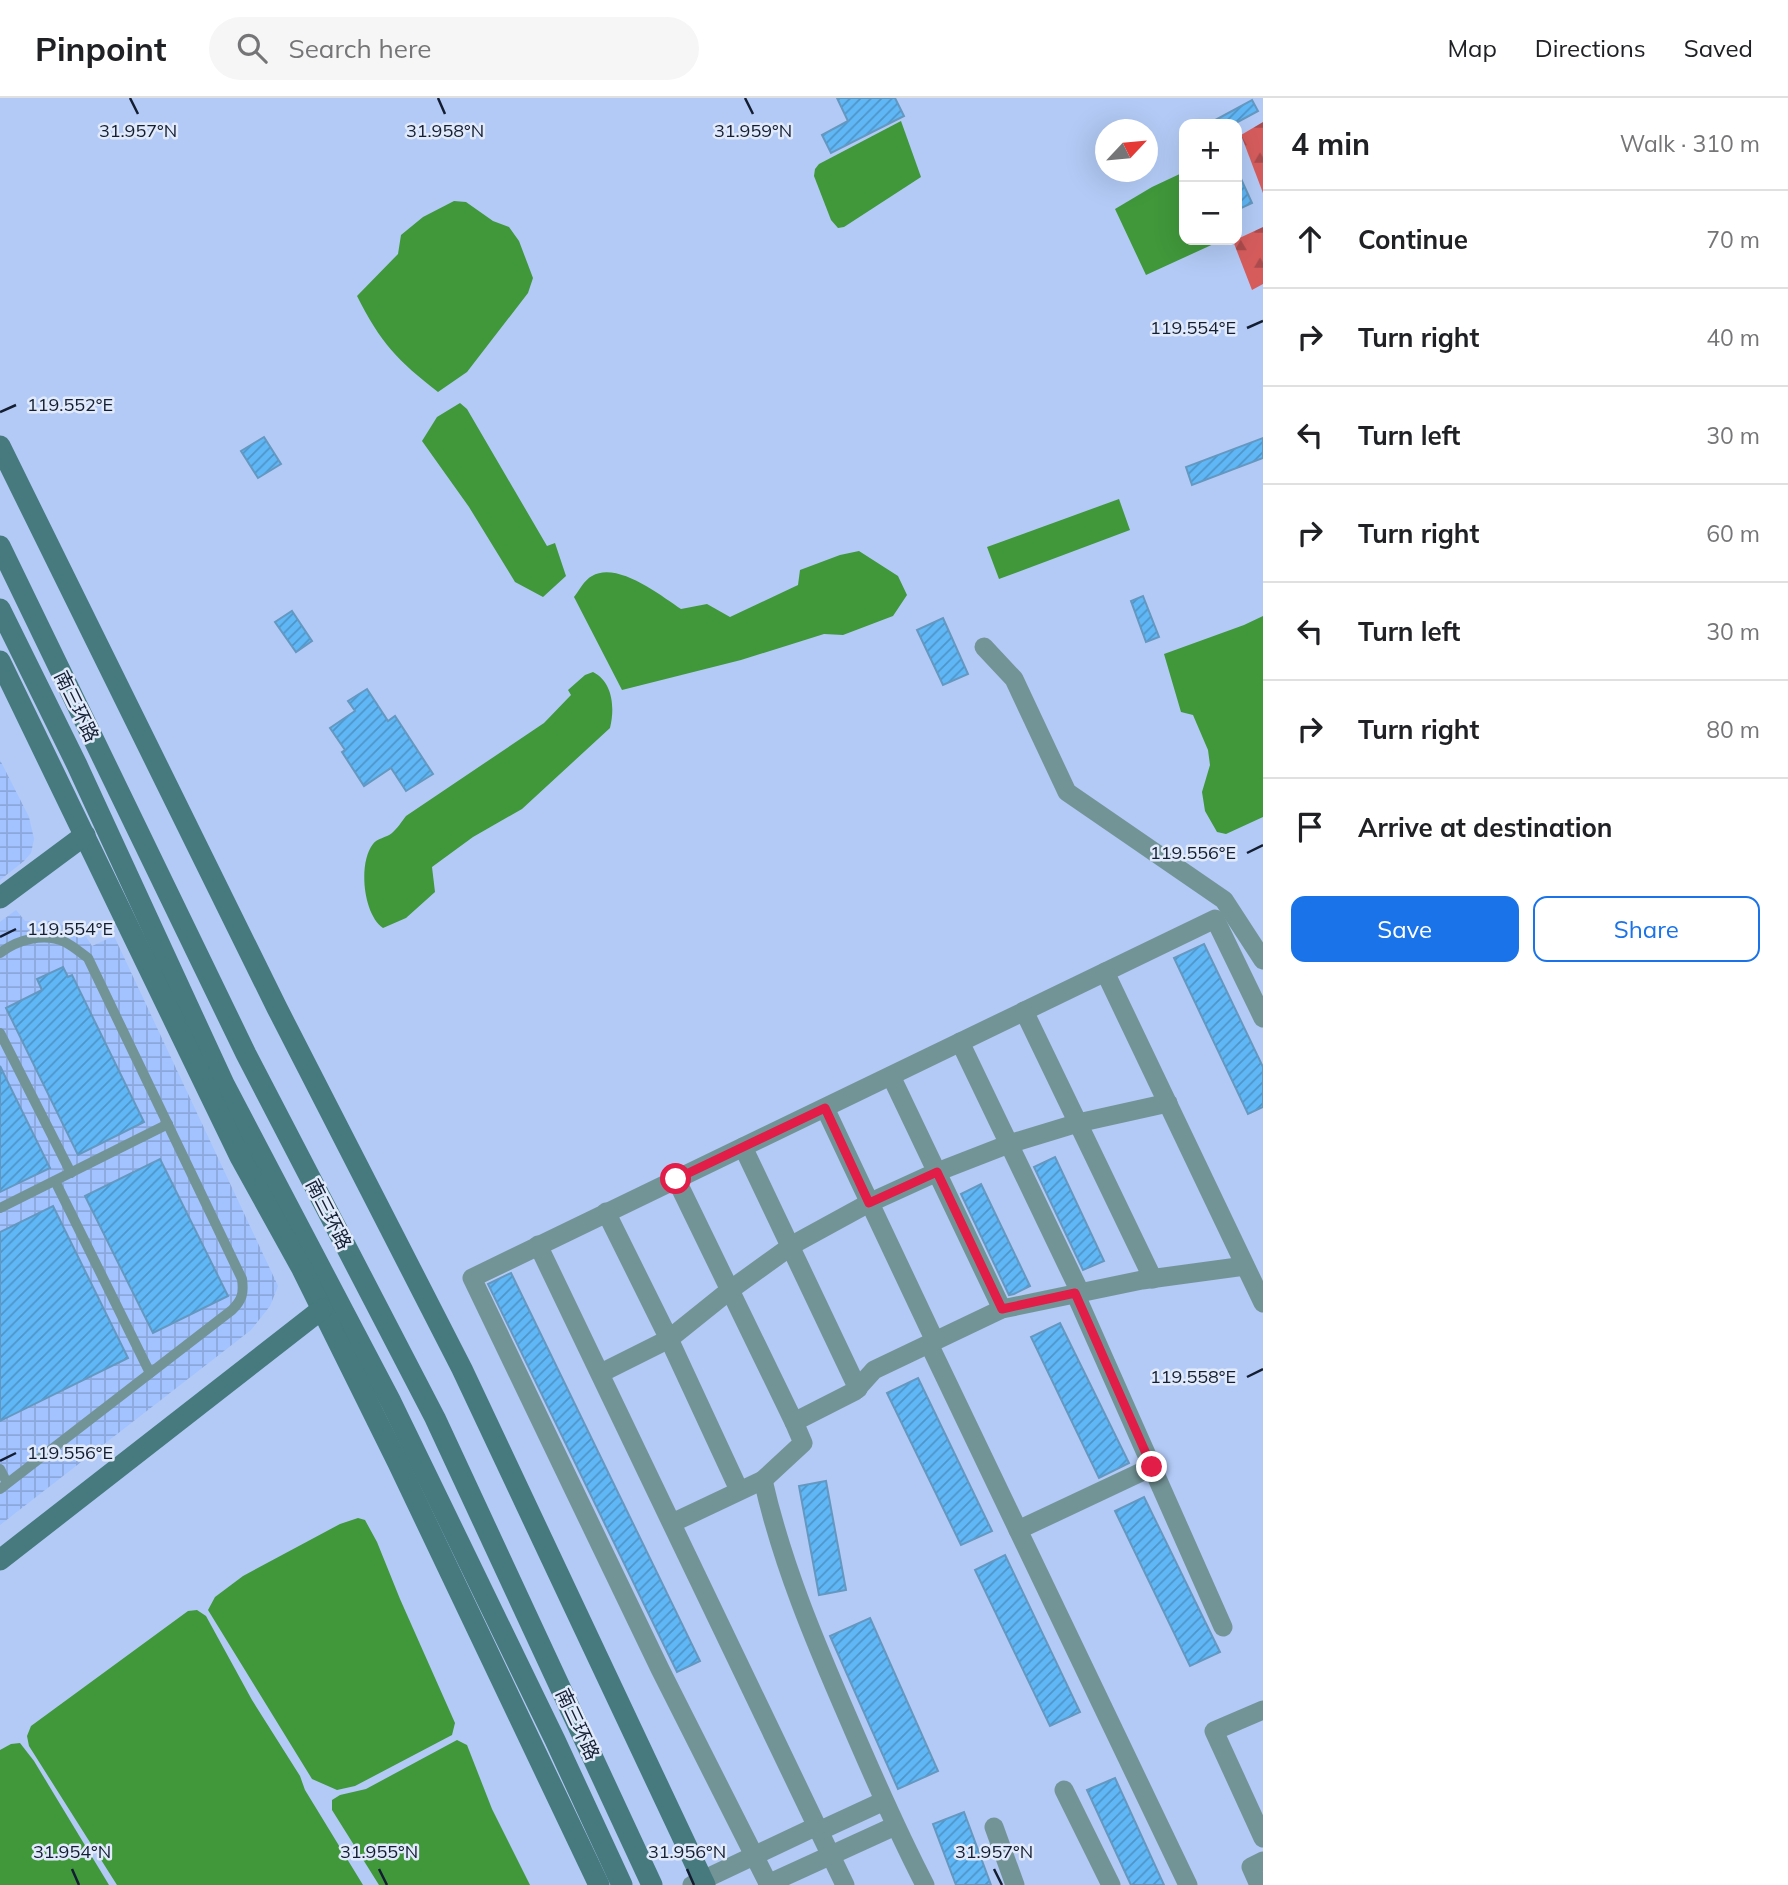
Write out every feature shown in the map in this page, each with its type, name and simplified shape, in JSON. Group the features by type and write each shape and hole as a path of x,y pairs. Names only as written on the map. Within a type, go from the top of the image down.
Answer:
{"street":[{"path":"0,446 277,1008 462,1369 700,1883 755,1855 884,1801"},
{"name":"南三环路","path":"0,546 246,1054 435,1418 652,1885"},
{"name":"南三环路","path":"0,609 82,777 224,1084 391,1402 555,1740 622,1885"},
{"path":"984,647 1014,679 1067,792 1224,900 1263,960"},
{"path":"0,661 240,1157 322,1309 398,1463 599,1885"},
{"path":"0,898 85,835"},
{"path":"895,1826 768,1885 660,1669 472,1278 1215,919 1263,1018"},
{"path":"1105,972 1263,1303"},
{"path":"1024,1011 1153,1279"},
{"path":"960,1042 1078,1292 1223,1627"},
{"path":"891,1076 1002,1309"},
{"path":"601,1373 669,1339 730,1290 791,1247 869,1203 937,1172 1009,1144 1078,1123 1168,1103"},
{"path":"825,1108 1017,1530 1188,1885"},
{"path":"743,1147 858,1389"},
{"path":"672,1523 763,1480 803,1443 676,1179"},
{"path":"606,1212 739,1490"},
{"path":"538,1245 845,1885"},
{"path":"794,1423 858,1389 874,1370 1002,1309 1078,1292 1245,1266"},
{"path":"0,1560 322,1309"},
{"path":"1017,1530 1152,1467"},
{"path":"763,1480 770,1510 809,1629 895,1826 925,1885"},
{"path":"1263,1710 1214,1731 1263,1838"},
{"path":"1064,1790 1111,1885"},
{"path":"994,1826 1015,1885"},
{"path":"1259,1885 1251,1867 1263,1861"}],"lane":[{"path":"0,953 24,940 37,938 62,940 88,958 242,1279 243,1291 242,1300 232,1310 4,1486 0,1469"},
{"path":"0,1033 71,1172"},
{"path":"0,1208 168,1124"},
{"path":"55,1181 150,1373"}],"shaded area":[{"path":"901,121 921,177 844,227 838,228 831,220 814,176 815,169 819,164"},
{"path":"1179,174 1179,245 1211,245 1146,275 1115,209"},
{"path":"454,201 466,202 493,221 509,227 519,241 533,278 528,293 467,372 438,392 391,350 357,296 398,254 401,235 423,217"},
{"path":"460,403 467,409 547,546 555,543 566,576 543,597 515,582 469,507 422,441 437,417"},
{"path":"1119,499 1130,530 999,579 987,547"},
{"path":"859,551 898,576 907,595 893,616 843,635 824,634 741,660 622,690 574,597 592,576 614,573 650,588 681,609 707,604 730,617 798,585 800,570"},
{"path":"1263,616 1263,817 1226,834 1217,832 1205,811 1202,792 1210,765 1208,750 1193,715 1181,712 1164,654"},
{"path":"593,672 605,682 611,696 610,728 522,809 473,837 432,867 435,892 406,918 383,928 371,912 365,888 365,863 373,844 392,833 406,816 544,723 571,695 568,690 585,675"},
{"path":"0,760 29,817 34,839 31,853 0,880"},
{"path":"16,910 25,921 52,921 70,928 86,937 92,946 114,936 278,1286 270,1306 251,1330 0,1525 0,922"},
{"path":"358,1518 365,1520 377,1542 455,1723 452,1735 355,1786 337,1790 312,1779 208,1610 215,1597 243,1576 340,1524"},
{"path":"197,1610 206,1616 252,1700 363,1885 117,1885 29,1746 27,1736 31,1726 188,1611"},
{"path":"457,1740 467,1745 492,1809 530,1885 379,1885 332,1810 332,1800 340,1795 366,1789"},
{"path":"20,1743 34,1761 109,1885 0,1885 0,1750"}],"green space":[{"path":"1263,122 1263,193 1242,138 1242,134"},
{"path":"1263,227 1263,284 1252,290 1235,245 1242,245 1242,237"}],"building":[{"path":"837,98 895,98 904,116 831,153 822,135 848,121"},
{"path":"1252,100 1258,111 1242,120 1217,119"},
{"path":"1242,181 1252,203 1242,208"},
{"path":"264,437 281,464 258,478 241,451"},
{"path":"1263,438 1263,458 1192,485 1186,467"},
{"path":"1143,596 1159,637 1146,642 1131,601"},
{"path":"292,611 312,641 296,652 275,622"},
{"path":"943,618 968,674 943,685 917,630"},
{"path":"367,689 388,721 395,716 433,774 406,791 391,768 364,786 330,728 355,711 348,701"},
{"path":"1204,944 1263,1067 1263,1107 1248,1114 1174,958"},
{"path":"63,967 68,977 72,975 144,1122 78,1155 6,1008 42,990 37,979"},
{"path":"0,1066 50,1168 0,1192"},
{"path":"1055,1157 1104,1261 1083,1270 1034,1167"},
{"path":"160,1159 228,1296 153,1333 85,1196"},
{"path":"981,1184 1030,1286 1014,1294 1009,1295 961,1194"},
{"path":"53,1206 128,1358 0,1421 0,1232"},
{"path":"511,1273 700,1661 677,1672 488,1284"},
{"path":"1060,1323 1129,1463 1099,1478 1031,1337"},
{"path":"918,1378 992,1531 961,1545 887,1393"},
{"path":"826,1481 846,1590 819,1595 799,1486"},
{"path":"1144,1497 1220,1652 1190,1666 1115,1511"},
{"path":"1005,1555 1080,1712 1050,1726 975,1570"},
{"path":"870,1618 938,1771 898,1789 830,1636"},
{"path":"1115,1778 1164,1885 1131,1885 1087,1790"},
{"path":"964,1812 991,1885 956,1885 933,1824"}],"route":[{"path":"676,1179 825,1108 869,1203 937,1172 1002,1309 1075,1293 1152,1467"}]}
